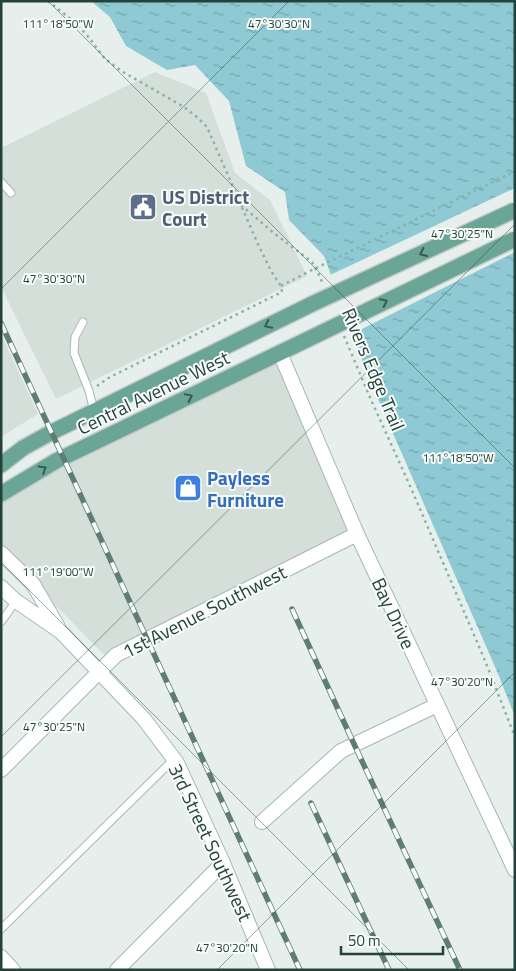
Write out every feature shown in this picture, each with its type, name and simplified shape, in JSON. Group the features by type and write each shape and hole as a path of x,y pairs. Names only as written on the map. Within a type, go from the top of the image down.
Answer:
{"main road":[{"name":"Central Avenue West","path":"1,465 23,448 94,411 312,304 515,210"},
{"name":"Central Avenue West","path":"1,494 56,461 515,239"},
{"path":"1,456 23,448"}],"street":[{"name":"Bay Drive","path":"280,353 357,534 515,870"},
{"name":"1st Avenue Southwest","path":"1,770 116,655 357,534"},
{"name":"3rd Street Southwest","path":"1,553 32,584 62,632"},
{"name":"3rd Street Southwest","path":"1,587 16,601 62,632 144,719 177,763 223,863 268,970"},
{"path":"262,822 342,750 437,706"},
{"path":"116,970 223,863"},
{"path":"1,958 14,970"}],"lane":[{"path":"1,182 11,193"},
{"path":"83,322 75,337 74,353 90,391 94,411"},
{"path":"1,622 16,601"},
{"path":"1,929 174,760"}],"path":[{"name":"Rivers Edge Trail","path":"48,1 88,35 105,59 123,72 184,107 207,127 268,264 281,286"},
{"path":"90,391 110,378 282,292 281,286 515,171"},
{"name":"Rivers Edge Trail","path":"241,204 312,262 325,290"},
{"name":"Rivers Edge Trail","path":"343,333 486,663 515,737"}],"shaded area":[{"path":"155,72 206,93 235,173 270,200 307,276 56,399 1,287 1,148"},
{"path":"1,334 38,414 1,437"},
{"path":"280,353 357,534 110,661 1,553 1,494"}],"water":[{"path":"91,1 515,1 515,717 499,676 368,376 324,256 289,220 285,192 246,166 229,101 195,65 167,70 126,46 110,17"}],"pier":[{"path":"515,188 515,252 350,335 328,276"}],"railway":[{"path":"1,323 300,970"},
{"path":"292,609 460,970"},
{"path":"311,803 389,970"}],"place":[{"name":"US District Court","path":"143,207"},
{"name":"Payless Furniture","path":"188,488"}]}
